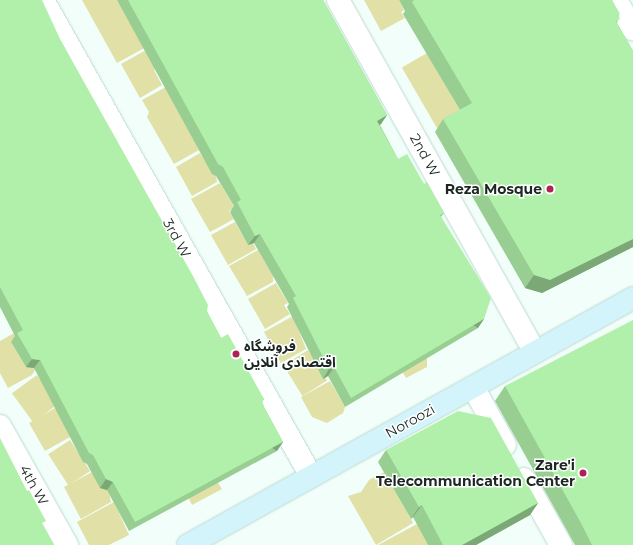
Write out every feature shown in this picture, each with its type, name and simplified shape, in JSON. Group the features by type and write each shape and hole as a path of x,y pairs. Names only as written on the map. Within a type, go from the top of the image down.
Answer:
{"street":[{"name":"3rd W","path":"43,0 311,476"},
{"name":"2nd W","path":"338,0 535,352"},
{"path":"616,0 633,30"},
{"name":"Noroozi","path":"196,543 311,476 633,298"},
{"path":"473,387 561,545"},
{"name":"4th W","path":"0,426 67,545"}],"shaded area":[{"path":"82,0 117,0 148,46 117,63"},
{"path":"364,0 399,0 404,10 401,12 405,18 381,31"},
{"path":"148,49 157,68 154,70 162,85 140,98 121,64"},
{"path":"427,53 462,114 437,128 402,68"},
{"path":"166,87 199,150 174,164 147,117 149,112 142,100"},
{"path":"200,153 216,176 217,182 192,196 176,167"},
{"path":"220,183 235,208 229,211 234,219 210,232 191,199"},
{"path":"235,222 248,245 253,243 256,249 228,265 211,235"},
{"path":"258,250 273,276 273,282 247,296 229,266"},
{"path":"276,283 288,303 284,305 290,314 265,329 248,299"},
{"path":"293,316 306,349 281,363 264,332"},
{"path":"16,332 17,339 11,342 26,367 37,367 32,375 8,388 0,373 0,341"},
{"path":"413,333 427,359 427,367 406,378 388,346"},
{"path":"308,350 327,381 302,396 283,365"},
{"path":"37,375 58,404 33,422 12,393"},
{"path":"330,381 345,407 343,413 327,423 312,417 301,397"},
{"path":"62,404 70,437 45,451 29,423"},
{"path":"70,440 90,471 68,485 48,454"},
{"path":"173,467 218,483 222,489 192,505"},
{"path":"92,472 109,491 111,502 81,519 64,487"},
{"path":"384,472 413,523 376,545 348,496 361,492 369,480"},
{"path":"114,502 129,535 109,545 89,545 77,522"},
{"path":"417,524 428,545 378,545"}],"building":[{"path":"0,0 42,0 61,41 193,276 208,305 207,311 221,338 228,334 264,399 262,401 264,407 283,442 135,522 113,482 106,479 93,455 89,453 40,360 32,359 17,333 23,330 0,287"},
{"path":"128,0 323,0 387,115 377,121 398,159 407,154 424,184 427,182 444,213 440,215 491,298 484,319 351,398 334,367 329,369 293,298 296,296 260,234 255,236 237,202 241,200 223,167 218,164"},
{"name":"Reza Mosque","path":"414,0 612,0 620,14 618,15 620,19 616,21 633,51 633,239 550,280 534,275 443,119 472,103 412,2"},
{"name":"Zare'i Telecommunication Center","path":"633,320 633,545 592,545 505,386"},
{"path":"458,411 491,418 538,503 462,545 443,545 422,505 419,507 386,450"},
{"path":"0,438 27,491 29,490 46,521 42,523 54,545 0,545"}],"place":[{"name":"Reza Mosque","path":"550,189"},
{"name":"فروشگاه اقتصادی آنلاین","path":"236,354"},
{"name":"Zare'i Telecommunication Center","path":"583,473"}]}
